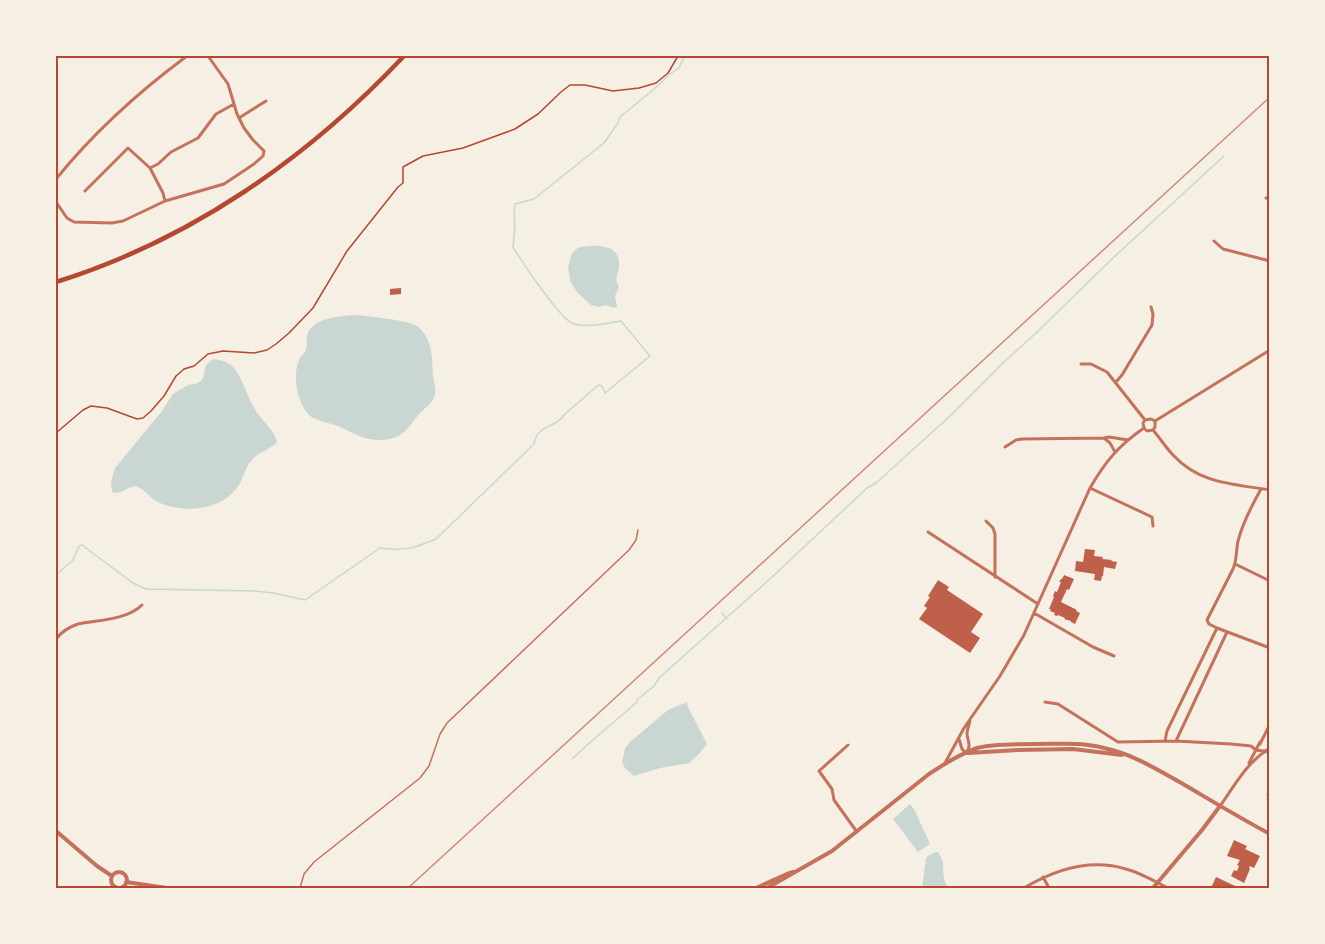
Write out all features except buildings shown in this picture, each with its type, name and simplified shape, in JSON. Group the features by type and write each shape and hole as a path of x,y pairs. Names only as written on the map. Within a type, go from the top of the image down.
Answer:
{"main road":[{"path":"56,282 84,273 155,243 239,196 313,141 404,56"}],"street":[{"path":"56,180 75,155 109,120 187,56"},
{"path":"56,202 67,218 74,222 112,223 128,219 165,201 224,184 254,164 264,154 263,150 253,140 239,118 228,84 208,56"},
{"path":"239,118 267,101"},
{"path":"150,168 171,152 198,138 216,114 234,104"},
{"path":"84,191 128,148 150,168 165,201"},
{"path":"1214,241 1223,249 1269,261"},
{"path":"1116,382 1152,325 1151,307"},
{"path":"1155,421 1269,350"},
{"path":"1081,364 1090,364 1107,372 1145,420"},
{"path":"1145,420 1151,418 1155,421"},
{"path":"1144,428 1145,420"},
{"path":"1153,430 1155,421"},
{"path":"1144,428 1147,431 1153,430"},
{"path":"945,763 964,728 1004,670 1024,635 1090,488 1115,452 1144,428"},
{"path":"1153,430 1174,456 1201,475 1220,483 1269,490"},
{"path":"1005,447 1022,439 1110,437 1128,440"},
{"path":"1104,438 1115,452"},
{"path":"1090,488 1152,517 1154,525"},
{"path":"1261,489 1240,537 1235,564 1207,622 1269,648"},
{"path":"986,521 995,534 995,577"},
{"path":"928,532 1038,604"},
{"path":"1235,564 1269,581"},
{"path":"56,639 72,626 137,611 142,605"},
{"path":"1034,613 1093,647 1114,656"},
{"path":"1166,741 1167,731 1217,628"},
{"path":"1176,741 1227,632"},
{"path":"1045,702 1058,704 1118,742 1176,741 1248,746 1265,751"},
{"path":"966,753 970,747 967,732 971,720"},
{"path":"1154,888 1202,830 1247,768 1269,724"},
{"path":"959,738 966,753"},
{"path":"970,742 978,748"},
{"path":"1260,742 1265,751"},
{"path":"767,888 832,851 945,763 978,748 1023,744 1077,744 1103,747 1129,756 1170,776 1269,834"},
{"path":"848,745 819,771 832,789 834,800 857,832"},
{"path":"1247,768 1269,748"},
{"path":"966,753 1073,749 1129,756"},
{"path":"1269,791 1269,799"},
{"path":"56,831 112,876"},
{"path":"1024,888 1043,877 1077,866 1114,866 1138,873 1168,888"},
{"path":"112,876 121,872 126,882"},
{"path":"756,888 794,872"},
{"path":"112,876 112,883 116,888 126,882"},
{"path":"1043,877 1049,888"},
{"path":"126,882 167,888"}],"lane":[{"path":"300,888 304,874 314,862 420,778 429,766 436,743 447,723 629,550 636,540 638,530"}],"path":[{"path":"56,433 91,406 108,408 137,419 143,418 164,396 176,376 184,369 194,366 208,354 223,351 254,353 267,350 276,344 313,309 347,251 403,183 403,166 423,156 474,145 514,129 538,114 570,85 585,85 613,91 639,88 656,83 668,73 678,56"}],"shaded area":[{"path":"579,247 606,247 614,251 619,259 616,280 619,287 615,296 617,307 591,305 571,283 568,267 572,253"},
{"path":"354,315 412,324 422,331 429,343 435,387 434,398 402,434 391,439 366,438 312,417 299,397 296,382 297,367 307,346 307,336 310,330 314,325 327,319"},
{"path":"213,359 231,365 235,370 253,406 271,429 277,442 251,461 238,486 229,496 211,506 190,509 169,506 157,502 138,487 112,492 111,482 115,468 162,411 173,394 188,385 201,381 206,365"},
{"path":"687,702 707,744 689,763 660,768 634,776 622,762 625,748 668,710"},
{"path":"910,804 930,844 918,852 893,819"},
{"path":"936,852 942,860 944,880 949,888 922,888 926,858"}],"waterway":[{"path":"56,575 73,560 79,546 82,545 133,583 146,589 255,591 305,600 380,548 409,548 436,539 534,444 536,437 543,429 561,419 599,385 605,393 650,356 621,321 585,326 574,324 560,313 513,247 514,208 515,204 534,199 604,143 620,117 679,68 687,56"},
{"path":"572,759 636,703 659,678 867,488 876,483 950,416 1113,258 1224,156"},
{"path":"722,613 727,619"}],"railway":[{"path":"408,888 1270,97"}]}
